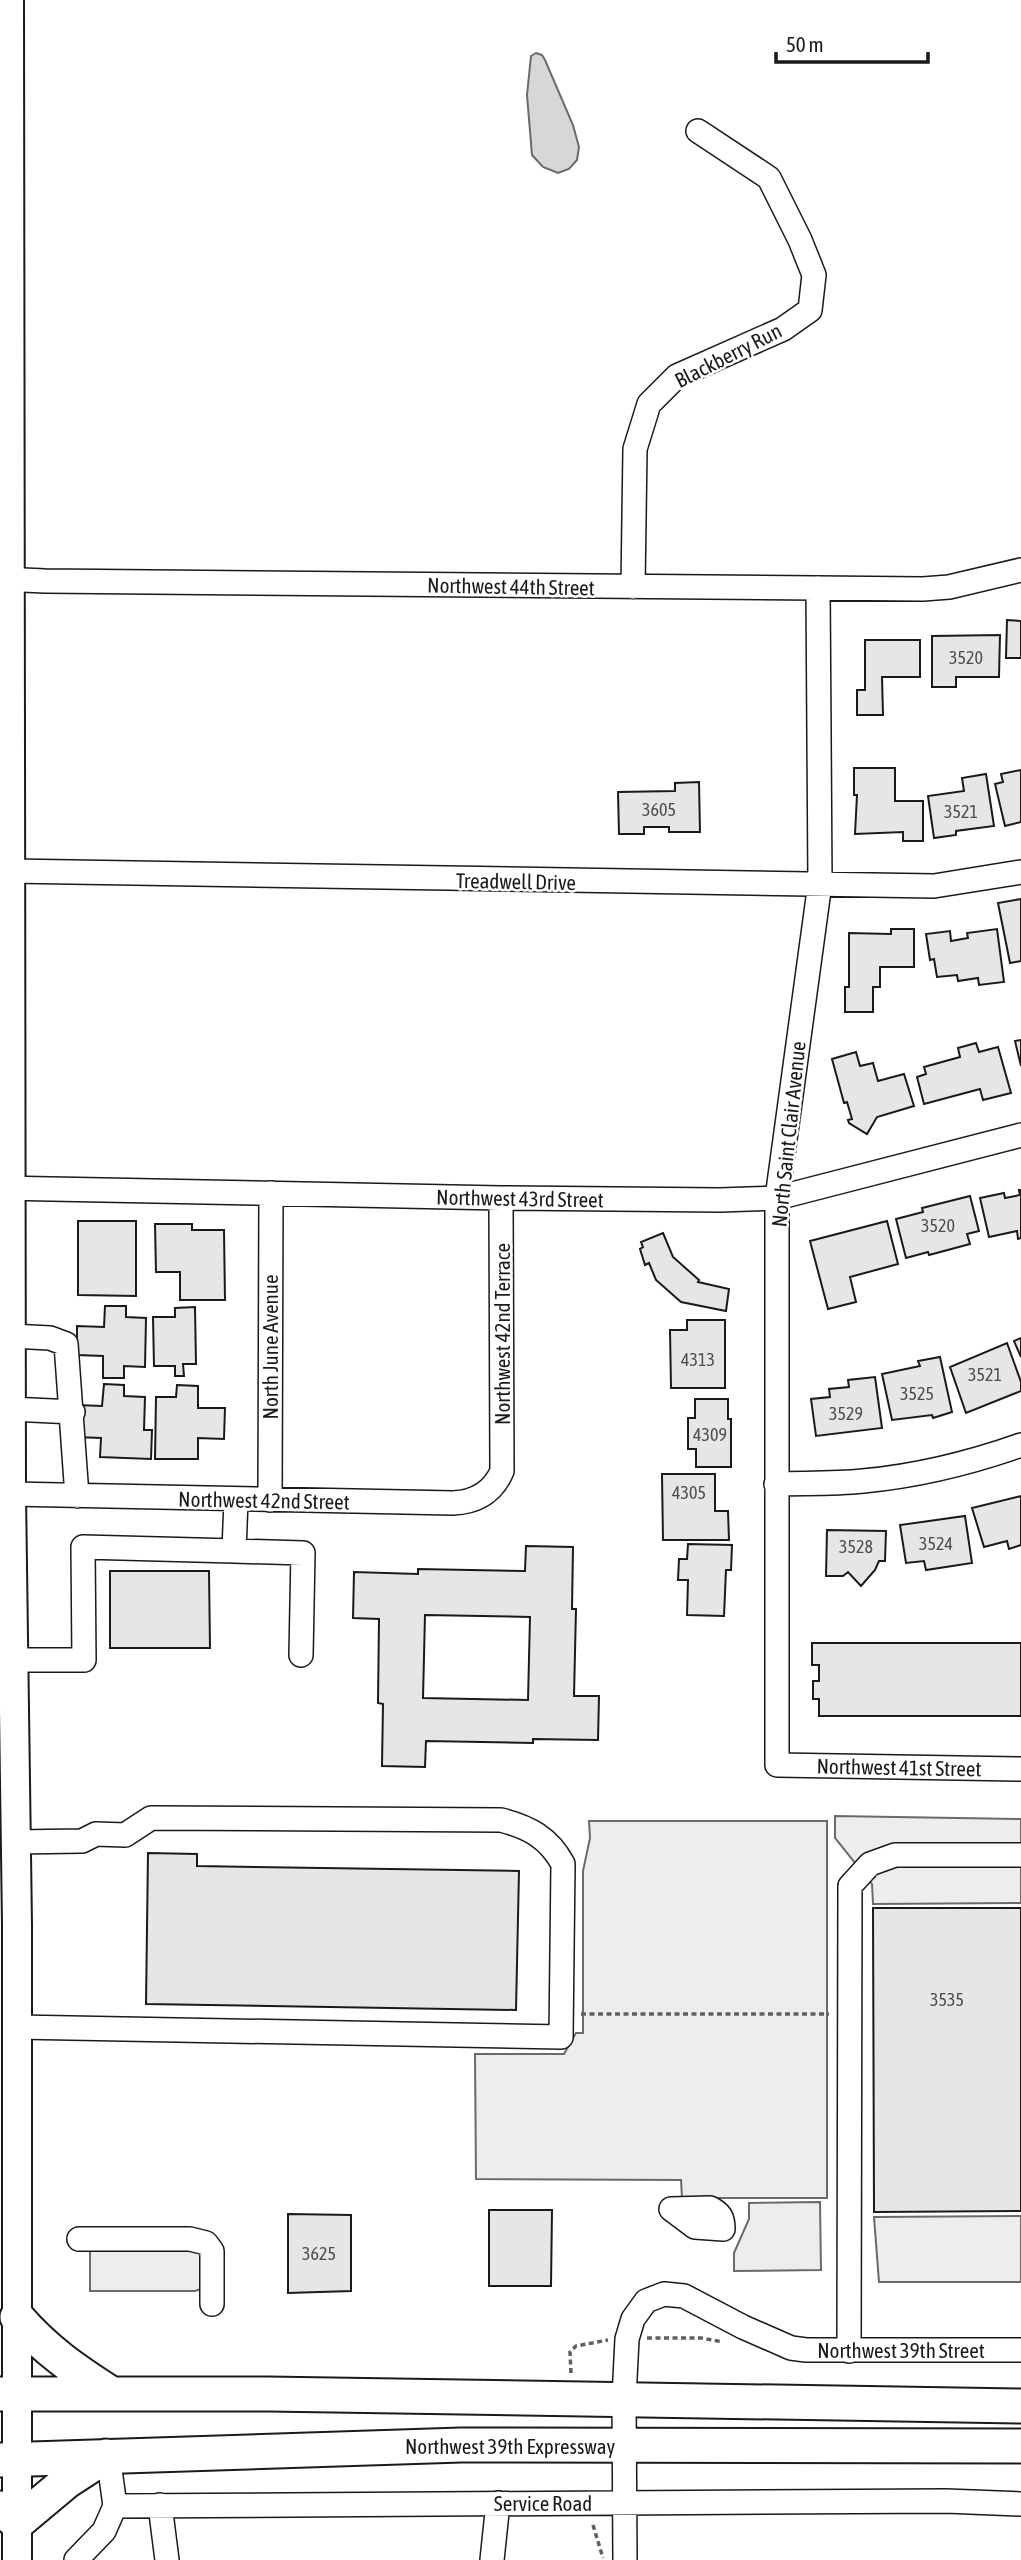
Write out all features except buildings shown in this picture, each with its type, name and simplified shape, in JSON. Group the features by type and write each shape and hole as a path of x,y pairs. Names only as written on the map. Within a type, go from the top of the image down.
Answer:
{"highway":[{"path":"17,2317 68,2366 112,2394"},
{"path":"8,2394 624,2398 1021,2406"},
{"name":"Northwest 39th Expressway","path":"8,2460 461,2445 1021,2446"},
{"path":"956,2446 1021,2455"},
{"path":"9,2516 108,2455"}],"main road":[{"path":"9,0 5,579 10,871 5,1188 11,1336 17,2028 8,2113 17,2317 8,2394 8,2460 9,2516 17,2560"}],"street":[{"name":"Blackberry Run","path":"634,587 635,449 649,404 677,376 783,329 810,310 814,275 769,178 698,131"},
{"name":"Northwest 44th Street","path":"5,579 923,589 949,587 1021,570"},
{"name":"North Saint Clair Avenue","path":"777,1765 777,1198 820,883 818,588"},
{"name":"Treadwell Drive","path":"10,871 617,883 934,886 1021,872"},
{"name":"Northwest 43rd Street","path":"5,1188 501,1198 777,1198 1021,1135"},
{"name":"North June Avenue","path":"270,1500 271,1193"},
{"name":"Northwest 42nd Terrace","path":"501,1198 502,1471"},
{"path":"11,1336 50,1338 66,1344 77,1496"},
{"path":"11,1409 73,1412"},
{"path":"776,1484 898,1477 981,1460 1021,1445"},
{"name":"Northwest 42nd Street","path":"11,1494 468,1502 496,1485 502,1471"},
{"path":"234,1551 236,1500"},
{"path":"12,1660 84,1660 83,1547 303,1553 300,1655"},
{"name":"Northwest 41st Street","path":"777,1765 1021,1769"},
{"path":"15,1842 82,1841 96,1834 125,1835 151,1818 501,1820 531,1830 547,1840 563,1864 561,2036 17,2028"},
{"path":"849,2351 850,1886 870,1864 895,1855 1021,1855"},
{"path":"79,2239 190,2239 206,2243 212,2251 212,2304"},
{"name":"Northwest 39th Street","path":"624,2398 626,2339 633,2319 646,2301 664,2294 684,2296 791,2348 849,2351 1021,2350"},
{"path":"624,2398 625,2560"},
{"path":"76,2560 104,2530 115,2506 108,2455"},
{"name":"Service Road","path":"115,2506 920,2501 1021,2504"},
{"path":"492,2560 498,2503"},
{"path":"160,2505 167,2560"}],"path":[{"path":"576,2014 834,2014"},
{"path":"570,2352 576,2346 600,2341"},
{"path":"597,2535 603,2560"}],"shaded area":[{"path":"536,53 542,55 545,60 573,125 579,147 577,160 569,169 558,173 543,167 532,155 527,95 531,56"},
{"path":"835,1816 1021,1819 1021,1903 873,1904 872,1884 835,1838"},
{"path":"589,1821 827,1821 827,2198 682,2198 681,2180 476,2179 475,2054 564,2054 576,2033 583,2033 583,1871 590,1838"},
{"path":"820,2202 821,2270 734,2271 734,2253 749,2219 749,2203"},
{"path":"1021,2216 1021,2282 879,2282 874,2217"},
{"path":"199,2250 207,2254 201,2289 90,2291 90,2251"}]}
